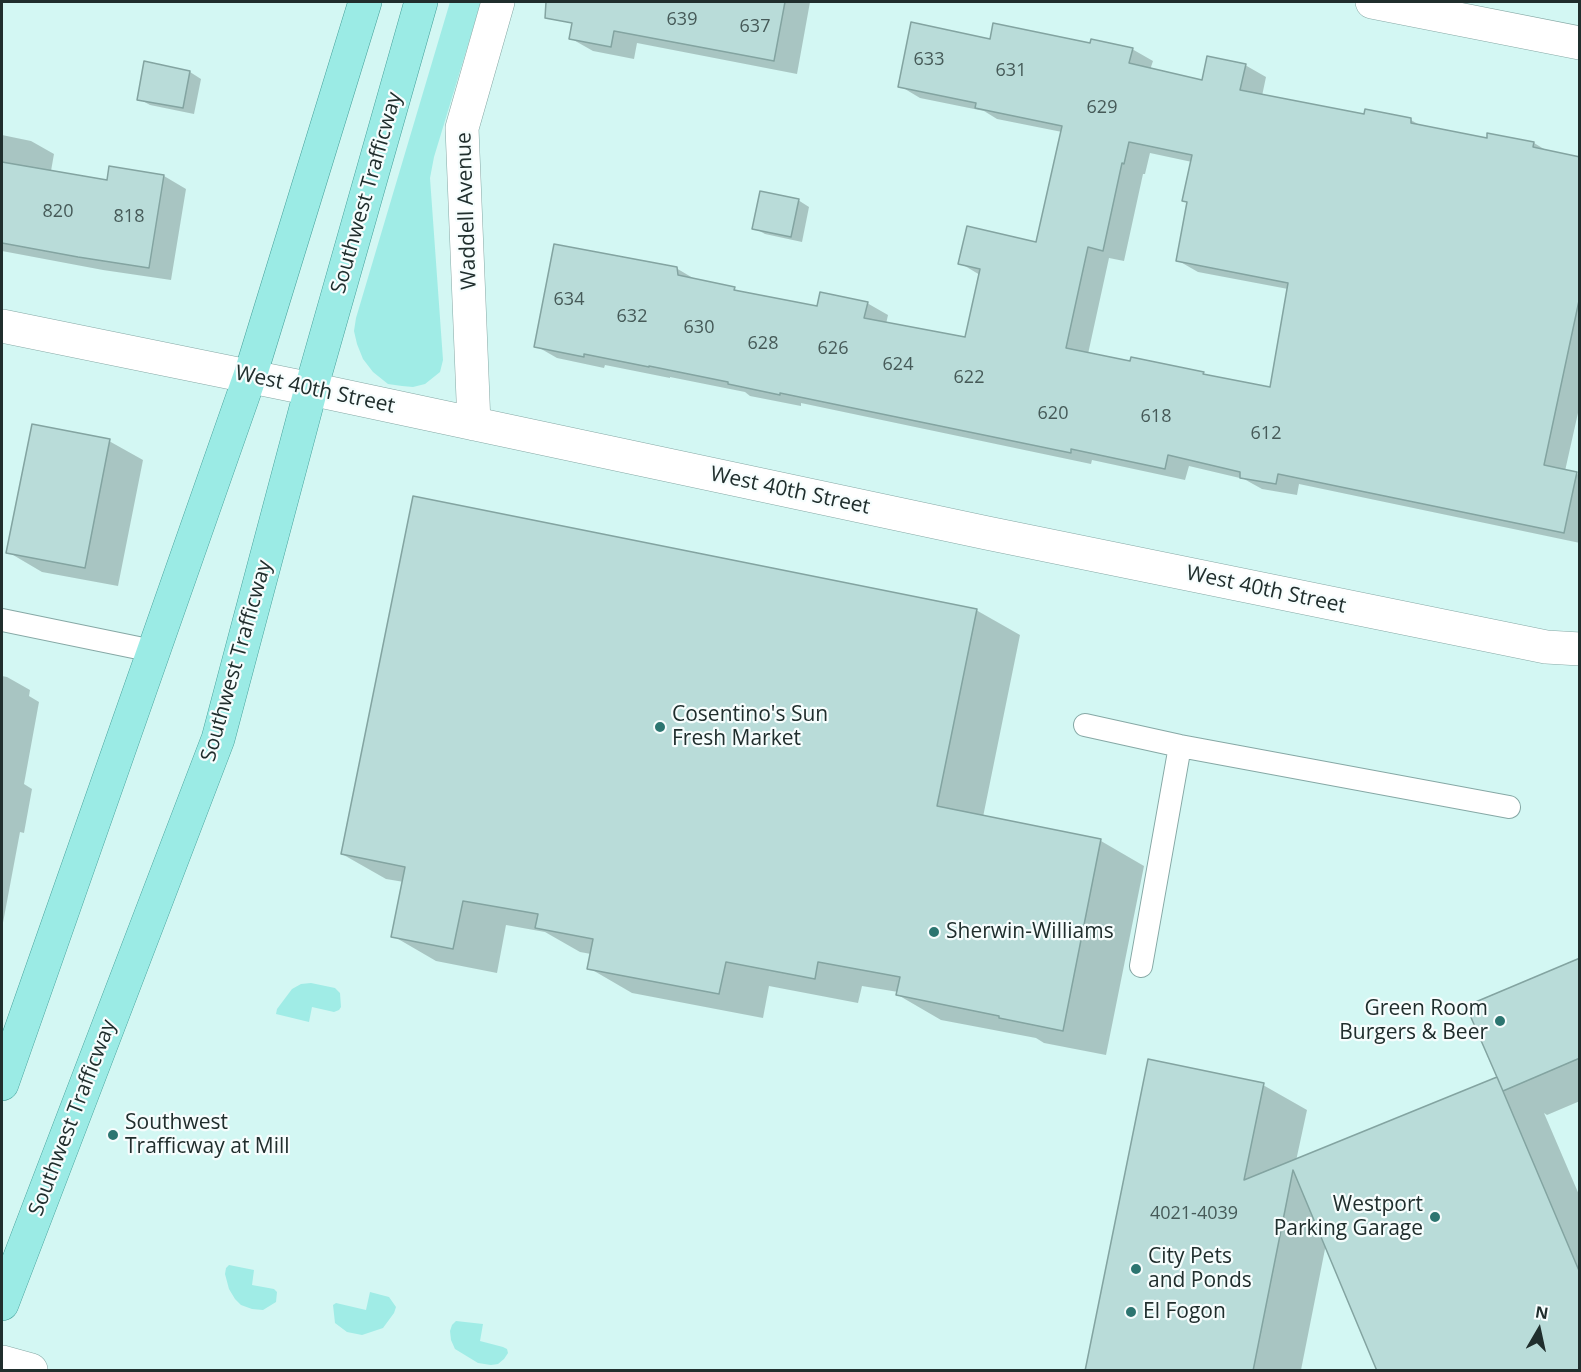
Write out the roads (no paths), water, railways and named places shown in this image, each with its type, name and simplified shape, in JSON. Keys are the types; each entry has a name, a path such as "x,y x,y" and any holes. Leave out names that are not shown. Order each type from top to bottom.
{"main road":[{"path":"2,1084 250,376 365,2"},
{"name":"Southwest Trafficway","path":"2,1304 218,739 312,389 421,2"}],"street":[{"name":"Waddell Avenue","path":"474,424 462,128 498,2"},
{"path":"1372,2 1580,43"},
{"name":"West 40th Street","path":"2,327 250,376 987,533 1511,640 1546,647 1580,649"},
{"path":"2,1362 31,1371"}],"lane":[{"path":"2,620 153,651"},
{"path":"1085,724 1180,747 1509,807"},
{"path":"1141,966 1180,747"}],"place":[{"name":"Cosentino's Sun Fresh Market","path":"660,727"},
{"name":"Sherwin-Williams","path":"934,932"},
{"name":"Green Room Burgers & Beer","path":"1500,1021"},
{"name":"Southwest Trafficway at Mill","path":"113,1135"},
{"name":"Westport Parking Garage","path":"1435,1217"},
{"name":"City Pets and Ponds","path":"1136,1269"},
{"name":"El Fogon","path":"1131,1312"}]}
